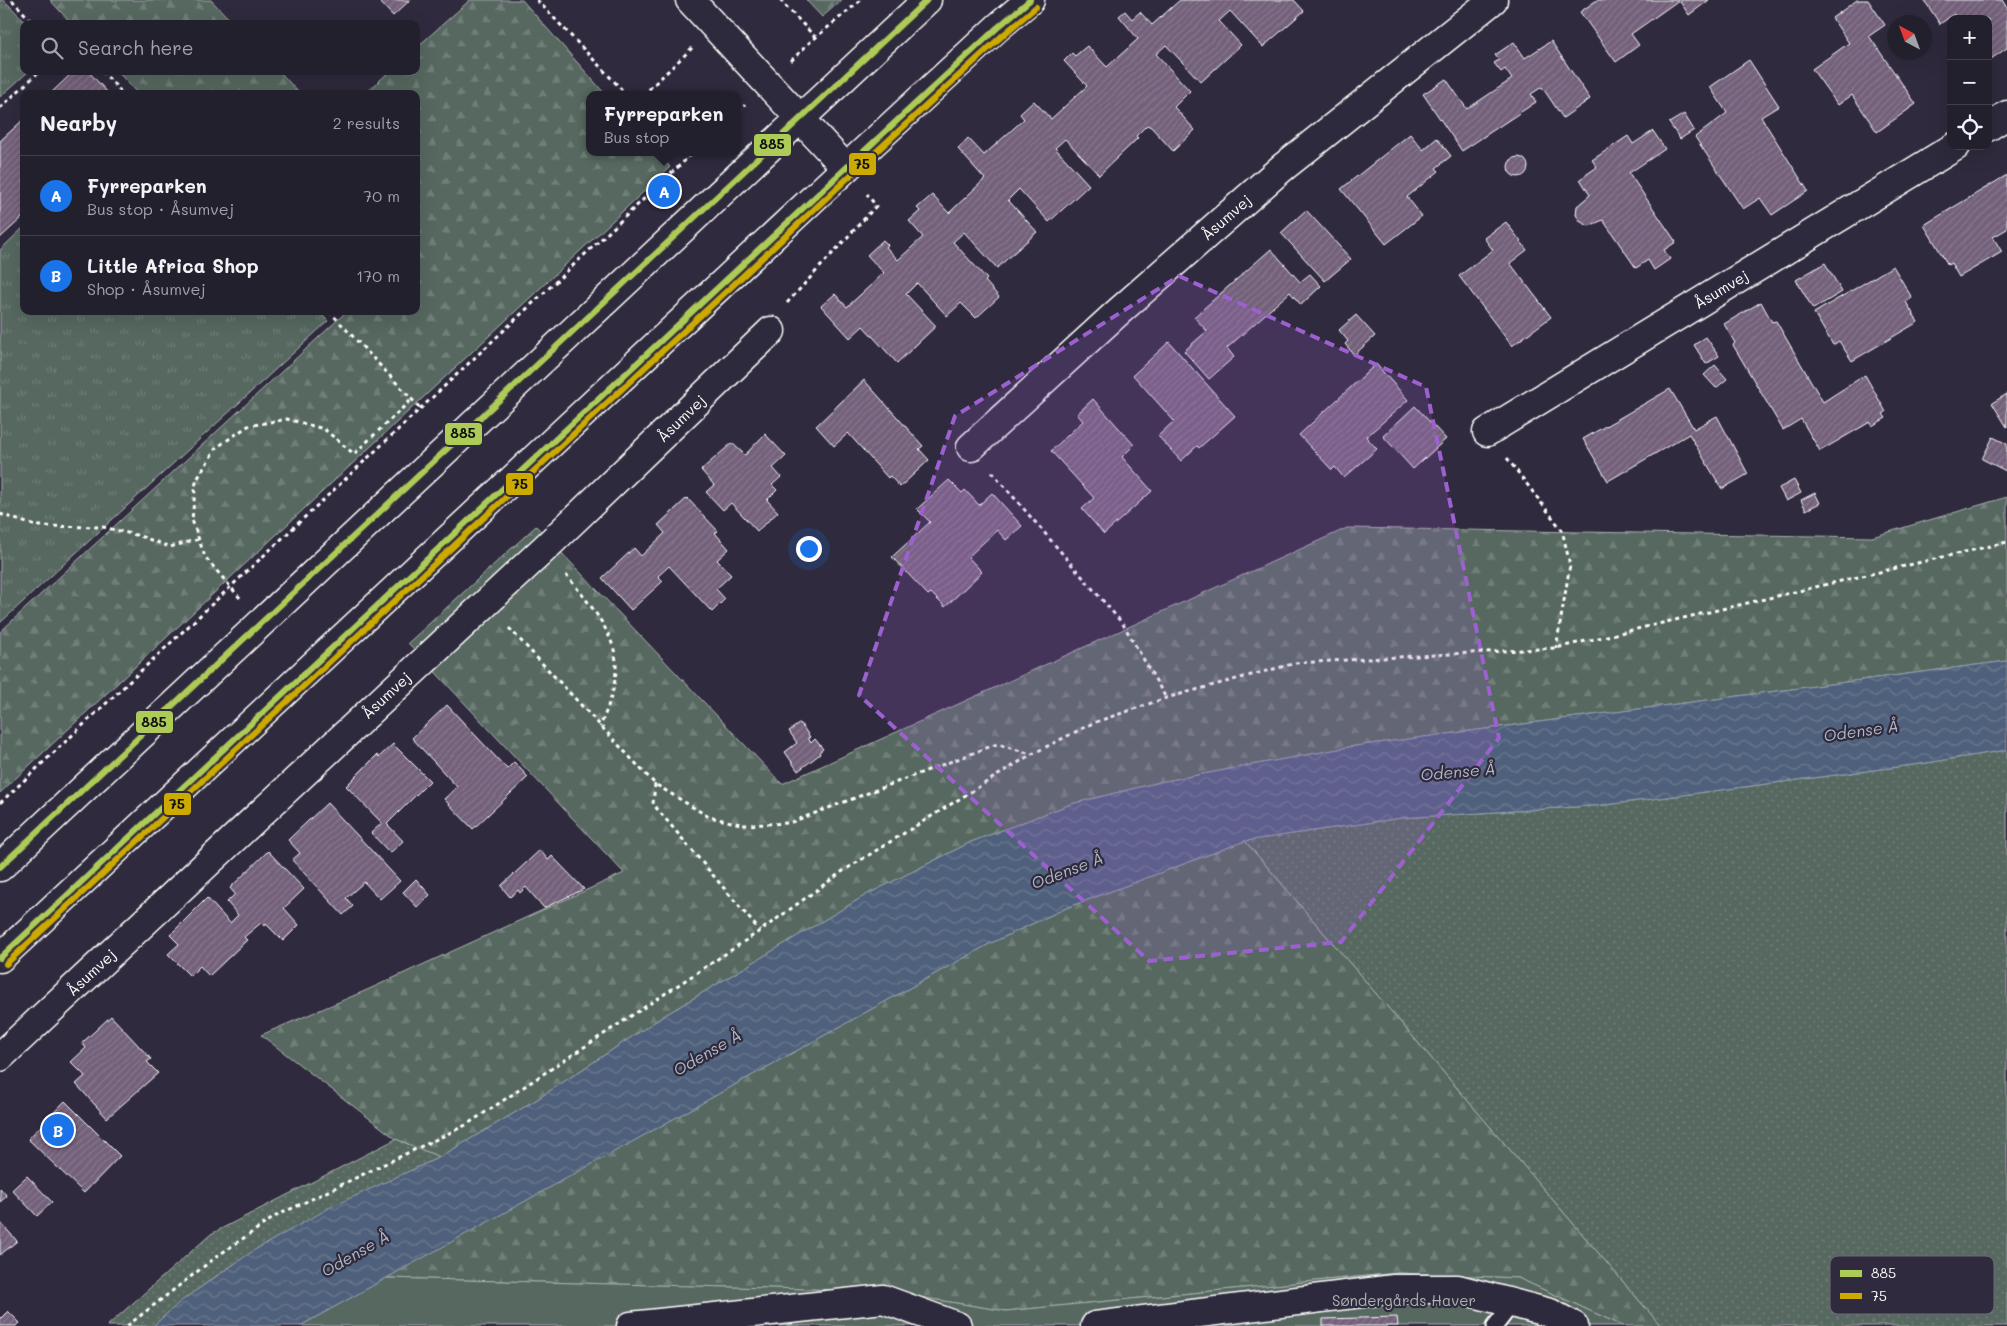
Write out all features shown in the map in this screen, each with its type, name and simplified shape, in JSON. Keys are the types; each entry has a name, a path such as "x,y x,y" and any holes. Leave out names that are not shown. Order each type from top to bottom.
{"street":[{"path":"690,0 846,168"},
{"path":"0,867 927,0"},
{"path":"0,958 846,168 997,28 1030,0"},
{"name":"Åsumvej","path":"971,447 1116,314 1282,168 1494,0"},
{"path":"1992,124 2007,115"},
{"name":"Åsumvej","path":"1487,432 1949,150"},
{"name":"Åsumvej","path":"0,1057 544,548 771,331"},
{"path":"1095,1326 1394,1289 1458,1289 1550,1313 1574,1326"},
{"path":"631,1326 883,1299 958,1326"}],"lane":[{"path":"1495,1326 1512,1304"}],"path":[{"path":"12,0 30,20"},
{"path":"538,0 623,91"},
{"path":"780,0 816,38"},
{"path":"741,109 816,38 861,0"},
{"path":"647,91 714,26"},
{"path":"0,108 36,75"},
{"path":"106,75 119,90"},
{"path":"0,802 688,158"},
{"path":"771,331 780,311 876,206 846,168"},
{"path":"333,315 421,409"},
{"path":"262,622 230,588 205,557 192,520 196,481 216,448 248,426 286,419 324,429 354,454 412,399"},
{"path":"1487,432 1562,530 1570,566 1556,648"},
{"path":"971,447 1123,624 1166,698"},
{"path":"0,514 36,526 104,527 140,536 170,547 199,539"},
{"path":"128,1326 216,1257 276,1216 466,1126 760,931 843,871 1032,754 1093,723 1166,698 1296,663 1556,648 2007,542"},
{"path":"544,548 589,603 608,632 616,663 613,691 600,726"},
{"path":"505,624 655,784 709,817 745,825 789,822 997,744 1032,754"},
{"path":"655,784 653,804 760,931"}],"highlighted area":[{"path":"1179,276 1426,387 1499,738 1341,942 1149,961 859,695 955,416"}],"green space":[{"path":"0,0 4,0 23,20 20,20 20,75 25,75 0,97"},
{"path":"50,0 211,0 230,20 68,20"},
{"path":"470,0 522,0 602,91 586,91 586,156 660,156 670,167 0,793 0,632 343,315 420,315 420,90 369,90 386,75 420,75 420,44"},
{"path":"806,0 842,0 822,17"},
{"path":"121,75 283,75 296,90 134,90"},
{"path":"20,231 20,315 322,315 328,321 0,623 0,250"},
{"path":"2007,497 2007,661 1355,746 1160,782 1071,804 971,842 866,895 662,1017 533,1102 440,1157 396,1139 261,1035 367,990 624,873 408,643 536,526 782,784 1347,528 1872,537"},
{"path":"2007,750 2007,1326 1661,1326 1245,841 1401,818 1606,805 1920,764"},
{"path":"1245,841 1661,1326 1623,1326 1518,1278 1398,1273 1006,1311 881,1291 386,1278 989,944 1066,908"},
{"path":"396,1139 440,1157 326,1211 254,1251 186,1299 153,1326 107,1326 211,1234"},
{"name":"Søndergårds Haver","path":"1398,1273 1518,1278 1623,1326 300,1326 386,1278 881,1291 1006,1311"}],"water":[{"name":"Odense Å","path":"2007,661 2007,750 1920,764 1606,805 1401,818 1245,841 1066,908 989,944 300,1326 153,1326 181,1301 253,1251 331,1207 440,1157 533,1102 662,1017 866,895 971,842 1071,804 1160,782 1355,746"}],"building":[{"path":"378,0 410,0 393,16"},
{"path":"1180,0 1294,0 1304,11 1263,47 1230,11 1219,21 1241,45 1201,82 1166,45 1156,54 1190,91 1174,107 1195,130 1173,151 1147,125 1136,136 1138,138 1099,175 1065,139 1055,148 1089,185 1049,222 1019,189 1008,200 1037,232 997,268 964,232 953,242 987,279 985,281 999,297 976,318 961,303 947,316 917,283 906,294 936,326 897,363 863,326 850,338 821,306 835,294 847,307 884,273 867,255 883,240 888,245 886,247 898,260 923,237 909,221 920,211 917,208 932,195 949,213 985,179 958,149 968,138 984,155 1024,119 1020,114 1034,101 1051,119 1087,86 1064,61 1072,53 1075,56 1087,46 1107,67 1138,39 1119,16 1125,11 1132,19 1140,12 1152,25"},
{"path":"1597,0 1679,0 1631,34 1639,45 1616,62 1580,12"},
{"path":"1679,0 1709,0 1689,15"},
{"path":"1857,0 1868,0 1885,25 1869,36 1916,104 1877,132 1852,95 1838,105 1812,69 1849,43 1832,18"},
{"path":"1924,0 2002,0 2007,8 2007,48 1992,58 1992,15 1947,15 1947,19 1940,24"},
{"path":"1551,41 1590,99 1563,118 1542,87 1531,94 1536,102 1462,151 1423,94 1446,79 1467,109 1512,79 1505,69 1501,72 1494,63 1499,60 1495,55 1514,42 1525,58"},
{"path":"1749,60 1779,106 1761,117 1808,191 1772,215 1760,198 1743,209 1695,137 1727,113 1710,87"},
{"path":"70,75 92,75 105,90 54,90"},
{"path":"1684,114 1694,130 1680,139 1669,123"},
{"path":"20,123 20,220 0,238 0,141"},
{"path":"1653,131 1665,149 1629,173 1676,242 1664,250 1670,259 1654,270 1648,260 1636,268 1603,220 1589,226 1581,222 1576,215 1577,206 1590,195 1580,179 1597,167 1592,160 1628,136 1633,144"},
{"path":"1410,134 1423,150 1437,138 1451,156 1436,168 1439,171 1407,197 1422,216 1386,244 1341,189"},
{"path":"1518,157 1525,160 1528,167 1525,174 1518,177 1511,174 1508,167 1511,160"},
{"path":"2007,175 2007,229 1993,237 2002,252 1959,277 1951,263 1948,265 1924,225"},
{"path":"1306,210 1351,259 1325,281 1281,233"},
{"path":"1506,222 1527,250 1510,263 1551,317 1512,346 1459,276 1493,250 1484,238"},
{"path":"1271,249 1300,282 1310,274 1321,286 1301,305 1290,292 1227,348 1234,357 1209,379 1184,351 1207,331 1194,317"},
{"path":"1825,263 1842,292 1813,309 1796,280"},
{"path":"1893,266 1912,298 1906,302 1918,322 1852,361 1839,341 1833,345 1814,313"},
{"path":"1761,302 1772,322 1776,321 1823,402 1865,375 1886,412 1883,414 1886,418 1872,426 1870,422 1820,451 1801,419 1783,430 1733,345 1735,343 1724,324"},
{"path":"1356,315 1375,336 1354,355 1345,344 1348,341 1339,330"},
{"path":"1706,337 1719,356 1706,364 1694,345"},
{"path":"1169,342 1235,416 1199,448 1197,446 1181,461 1158,436 1174,421 1133,375"},
{"path":"1376,364 1408,400 1366,437 1377,449 1344,478 1335,467 1332,470 1299,435"},
{"path":"1715,365 1727,379 1716,388 1704,375"},
{"path":"864,380 923,446 919,449 929,460 900,487 890,476 888,478 848,433 834,446 816,426"},
{"path":"1670,389 1694,429 1717,416 1748,474 1722,489 1689,434 1608,481 1583,439"},
{"path":"2007,394 2007,427 1992,403"},
{"path":"1093,399 1134,445 1122,457 1152,491 1104,534 1082,509 1094,498 1051,451 1083,421 1077,414"},
{"path":"1415,406 1446,439 1413,469 1383,436"},
{"path":"765,434 786,456 773,468 781,477 772,485 777,490 767,500 778,512 757,531 731,503 723,510 706,492 714,485 701,470 732,443 745,455"},
{"path":"1993,437 2007,444 2006,471 1982,459"},
{"path":"949,480 962,493 965,490 979,505 992,493 1022,526 1006,540 997,530 968,557 982,572 945,607 931,593 928,595 892,557 930,522 917,509"},
{"path":"1794,480 1801,493 1786,501 1779,488"},
{"path":"1815,493 1820,503 1806,510 1801,500"},
{"path":"687,498 718,531 715,533 729,549 717,560 731,575 716,589 725,599 712,612 669,566 658,576 663,581 631,610 602,578 634,548 641,556 665,533 658,525"},
{"path":"447,705 507,769 514,762 528,777 473,829 444,799 457,787 412,738"},
{"path":"800,723 810,737 808,738 811,743 815,739 823,749 819,752 820,754 798,771 785,752 797,743 789,731"},
{"path":"393,744 430,781 387,824 403,841 390,853 371,833 382,823 346,786 377,755 379,757"},
{"path":"327,803 400,881 380,899 364,882 346,898 353,906 343,915 292,860 300,853 288,840"},
{"path":"540,850 548,860 552,856 584,889 544,908 526,887 520,893 518,890 510,897 501,886"},
{"path":"268,851 304,889 284,908 299,925 283,941 262,922 244,937 247,940 209,976 200,966 190,976 168,954 179,944 170,935 207,898 230,923 238,915 227,902 235,894 230,888"},
{"path":"416,879 430,895 417,907 403,892"},
{"path":"111,1016 151,1059 147,1062 158,1073 107,1118 76,1084 85,1076 71,1062 86,1048 82,1043"},
{"path":"65,1101 120,1156 84,1193 28,1139"},
{"path":"27,1176 52,1202 37,1216 12,1190"},
{"path":"0,1188 7,1196 0,1202"},
{"path":"0,1222 17,1241 0,1255"},
{"path":"8,1311 20,1323 16,1326 0,1326 0,1319"},
{"path":"1397,1317 1398,1326 1323,1326 1323,1319"}],"transit line":[{"name":"885","path":"0,867 927,0"},
{"name":"885","path":"0,958 846,168 997,28 1030,0"},
{"name":"75","path":"6,964 852,174 1036,7"}],"place":[{"name":"Fyrreparken","path":"664,191"},
{"name":"Little Africa Shop","path":"58,1130"}]}
